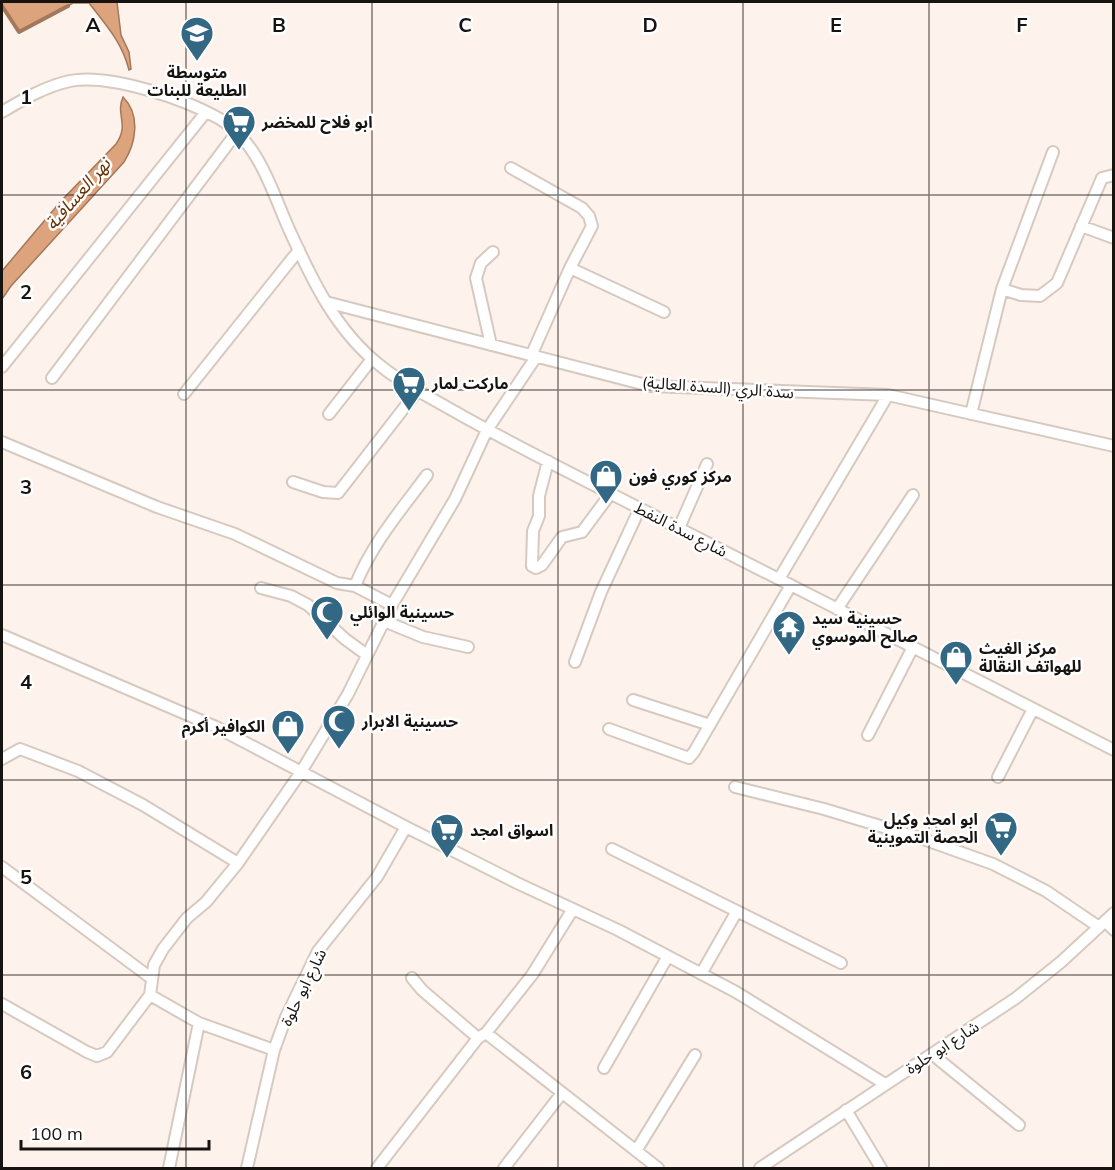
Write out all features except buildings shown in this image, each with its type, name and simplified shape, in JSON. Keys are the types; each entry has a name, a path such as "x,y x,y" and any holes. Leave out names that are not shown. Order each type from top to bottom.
{"street":[{"name":"شارع سدة النفط","path":"2,112 54,86 84,79 146,90 217,118 237,132 260,162 299,250 326,302 351,338 372,359 399,379 487,430 1113,750"},
{"path":"2,367 206,112"},
{"path":"52,378 237,132"},
{"path":"971,414 1002,289 1053,152"},
{"path":"2,1004 87,1052 97,1056 107,1052 150,995 154,966 164,949 187,918 206,902 238,863 301,772 348,694 392,605 455,499 487,430 533,356 570,268 592,226 589,216 582,208 511,168"},
{"path":"1002,289 1033,297 1040,296 1057,283 1102,177 1113,175"},
{"path":"1081,226 1113,238"},
{"path":"184,394 299,250"},
{"path":"491,345 477,279 481,263 493,252"},
{"path":"570,268 664,312"},
{"name":"سدة الري (السدة العالية)","path":"326,302 650,386 888,395 1113,446"},
{"path":"329,414 372,359"},
{"path":"293,482 323,492 338,493 418,390"},
{"path":"779,579 888,395"},
{"path":"2,442 157,507 235,534 337,583 355,586 392,605"},
{"path":"548,461 539,496 539,516 533,531 532,566 536,568 542,565 562,537 582,532 611,493"},
{"path":"679,528 707,464"},
{"path":"355,586 363,566 427,475"},
{"path":"837,609 914,495"},
{"path":"575,662 602,592 640,508"},
{"path":"609,729 689,758 791,585"},
{"path":"261,588 291,596 308,605 345,639 367,655"},
{"path":"384,621 423,637 468,647"},
{"path":"2,635 216,727 406,827 618,930 736,992 885,1084"},
{"path":"868,735 913,647"},
{"path":"633,700 710,725"},
{"path":"998,777 1033,709"},
{"path":"2,759 20,749 78,771 142,805 238,863"},
{"path":"735,787 824,809 923,839 993,864 1046,891 1113,930"},
{"name":"شارع ابو حلوة","path":"247,1168 274,1050 286,1017 318,951 377,877 406,827"},
{"path":"612,849 841,963"},
{"path":"2,867 151,978"},
{"path":"377,1168 532,975 573,909"},
{"path":"701,974 737,911"},
{"name":"شارع ابو حلوة","path":"760,1168 1016,998 1061,962 1113,913"},
{"path":"604,1068 668,956"},
{"path":"412,978 422,990 562,1093 658,1168"},
{"path":"150,995 199,1023 274,1050"},
{"path":"169,1168 199,1023"},
{"path":"932,1054 1019,1125"},
{"path":"636,1151 695,1056"},
{"path":"504,1168 562,1093"},
{"path":"846,1110 881,1168"},
{"path":"773,1159 780,1168"}],"water":[{"path":"2,2 117,2 121,35 129,52 131,69 129,70 113,34 89,3 73,3 19,32 2,6"},
{"name":"نهر العسافية","path":"123,97 132,112 135,129 134,138 124,162 11,286 2,299 2,271 61,201 116,144 122,131 121,103"}],"waterway":[{"path":"2,6 19,32 68,6"}],"place":[{"name":"متوسطة الطليعة للبنات","path":"197,62"},
{"name":"ابو فلاح للمخضر","path":"239,151"},
{"name":"ماركت لمار","path":"409,412"},
{"name":"مركز كوري فون","path":"606,505"},
{"name":"حسينية الوائلي","path":"327,641"},
{"name":"حسينية سيد صالح الموسوي","path":"789,656"},
{"name":"مركز الغيث للهواتف النقالة","path":"956,686"},
{"name":"حسينية الابرار","path":"339,750"},
{"name":"الكوافير أكرم","path":"288,755"},
{"name":"ابو امجد وكيل الحصة التموينية","path":"1001,857"},
{"name":"اسواق امجد","path":"447,859"}]}
